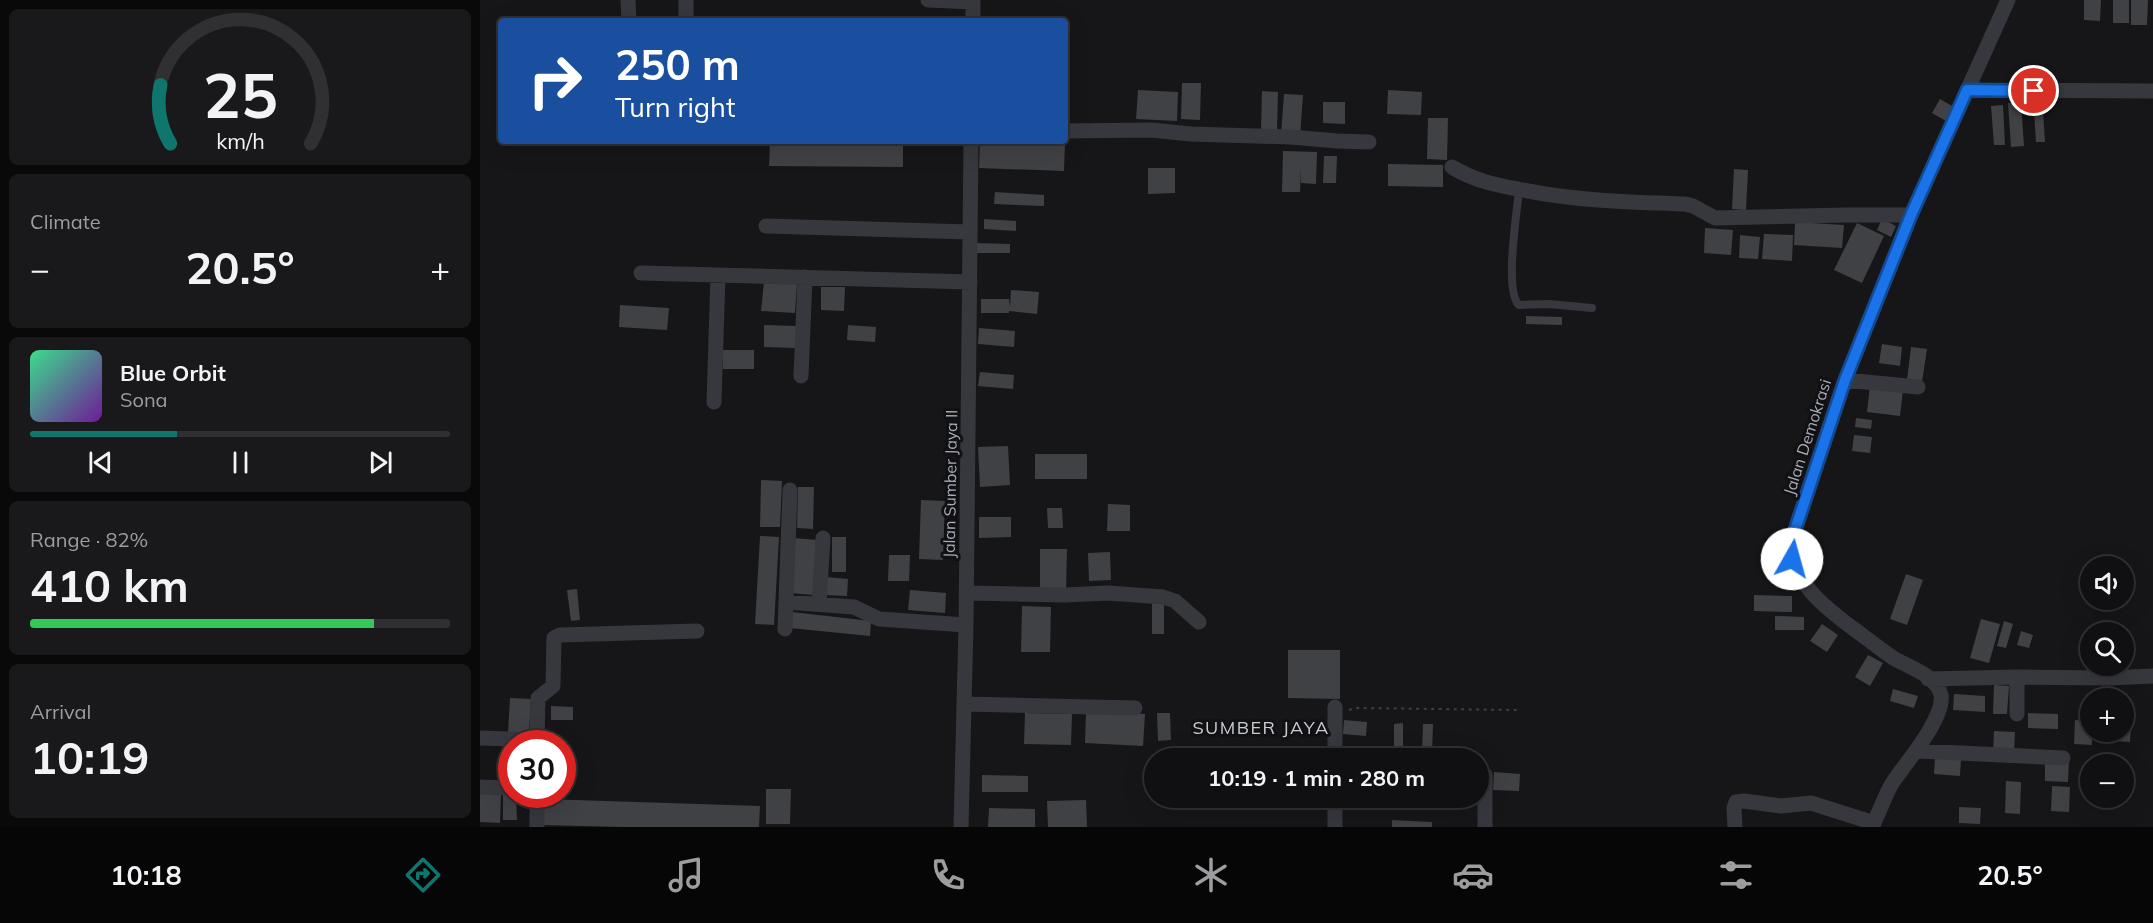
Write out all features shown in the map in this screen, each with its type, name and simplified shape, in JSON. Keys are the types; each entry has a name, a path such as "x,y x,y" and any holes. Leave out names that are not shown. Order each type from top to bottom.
{"street":[{"path":"628,0 629,18"},
{"path":"686,0 686,18"},
{"path":"928,0 973,1 973,18"},
{"name":"Jalan Demokrasi","path":"1929,679 1895,659 1823,606 1798,571 1792,559 1790,545 1845,380 1911,215 2008,0"},
{"path":"1967,90 2153,91"},
{"path":"1068,131 1150,130 1369,142"},
{"name":"Jalan Sumber Jaya II","path":"961,827 967,594 971,144"},
{"path":"1452,167 1477,180 1549,196 1589,201 1685,204 1716,218 1846,214 1911,215"},
{"path":"766,226 970,232"},
{"path":"641,273 970,282"},
{"path":"714,402 718,275"},
{"path":"801,376 804,277"},
{"path":"1845,380 1918,387"},
{"path":"785,629 790,490"},
{"path":"819,604 823,538"},
{"path":"967,594 1140,594 1175,601 1199,622"},
{"path":"786,602 854,607 879,619 966,625"},
{"path":"537,730 538,698 554,686 554,638 560,635 697,631"},
{"path":"1929,679 2153,676"},
{"path":"2017,677 2017,714"},
{"path":"1735,827 1734,808 1736,802 1743,801 1769,805 1811,803 1872,825 1893,783 1918,751 1941,704 1941,694 1929,679"},
{"path":"965,704 1136,708"},
{"path":"1335,711 1335,748"},
{"path":"480,738 498,739"},
{"path":"1918,751 2063,758"},
{"path":"480,787 498,788"},
{"path":"537,808 537,827"},
{"path":"1335,808 1335,827"},
{"path":"1485,808 1485,827"}],"lane":[{"path":"1519,190 1512,265 1515,302 1519,306 1549,304 1592,308"}],"path":[{"path":"1335,711 1355,708 1517,710"}],"building":[{"path":"2084,0 2101,0 2100,21 2084,20"},
{"path":"2113,0 2129,0 2129,23 2113,23"},
{"path":"2131,0 2148,0 2147,25 2131,25"},
{"path":"1182,83 1201,83 1200,120 1181,119"},
{"path":"1138,90 1178,92 1177,121 1136,119"},
{"path":"1388,90 1422,92 1421,115 1387,114"},
{"path":"1262,91 1278,92 1277,130 1261,130"},
{"path":"1284,94 1303,95 1300,136 1281,135"},
{"path":"1940,99 1954,107 1946,121 1932,113"},
{"path":"1323,102 1345,102 1345,124 1323,123"},
{"path":"2021,102 2024,146 2011,147 2008,103"},
{"path":"2003,105 2005,145 1994,145 1991,106"},
{"path":"2043,111 2045,142 2036,142 2034,112"},
{"path":"1428,118 1448,118 1447,160 1427,159"},
{"path":"770,144 903,144 903,167 769,166"},
{"path":"980,144 1065,144 1064,171 979,168"},
{"path":"1283,151 1317,152 1316,184 1301,183 1301,169 1300,192 1282,192"},
{"path":"1324,156 1337,156 1336,183 1323,183"},
{"path":"1388,164 1443,165 1443,187 1388,186"},
{"path":"1148,168 1175,168 1175,193 1148,194"},
{"path":"1734,169 1748,170 1746,210 1732,209"},
{"path":"995,192 1044,195 1044,206 994,204"},
{"path":"984,219 1016,221 1016,231 984,229"},
{"path":"1882,219 1896,226 1891,237 1877,230"},
{"path":"1795,222 1844,225 1842,248 1794,245"},
{"path":"1857,223 1884,236 1862,283 1834,270"},
{"path":"1705,228 1733,230 1731,255 1704,253"},
{"path":"1764,234 1793,235 1792,261 1762,259"},
{"path":"1740,235 1760,237 1758,259 1739,258"},
{"path":"975,243 1010,244 1010,253 975,253"},
{"path":"764,282 797,284 795,313 761,311"},
{"path":"821,287 845,287 844,311 821,310"},
{"path":"1011,290 1039,292 1037,314 1009,311 1009,313 981,313 981,299 1009,299 1010,307"},
{"path":"620,305 669,308 667,330 619,327"},
{"path":"1526,316 1562,317 1562,325 1526,324"},
{"path":"764,325 797,326 797,348 764,347"},
{"path":"848,325 876,327 875,342 847,340"},
{"path":"979,328 1015,331 1014,347 978,344"},
{"path":"1882,344 1902,347 1900,366 1879,363"},
{"path":"1911,347 1927,349 1922,382 1907,380"},
{"path":"723,350 754,350 754,369 723,369"},
{"path":"980,372 1014,375 1013,389 978,386"},
{"path":"1870,385 1903,390 1900,416 1867,412"},
{"path":"1856,418 1872,420 1871,429 1855,427"},
{"path":"1854,435 1872,437 1870,453 1852,451"},
{"path":"1008,446 1010,485 980,487 978,447"},
{"path":"1035,454 1087,454 1087,479 1035,479"},
{"path":"761,480 782,481 780,527 760,527"},
{"path":"798,487 814,487 813,529 797,528"},
{"path":"921,500 945,501 943,560 919,559"},
{"path":"1108,504 1130,505 1130,531 1107,531"},
{"path":"1047,508 1062,508 1063,528 1048,528"},
{"path":"979,517 1011,517 1011,537 979,538"},
{"path":"1802,528 1814,537 1806,548 1794,539"},
{"path":"760,536 779,537 774,625 755,624"},
{"path":"832,537 846,537 846,572 832,572"},
{"path":"794,538 818,540 813,595 790,593"},
{"path":"1040,549 1067,549 1066,590 1040,590"},
{"path":"1110,552 1111,580 1089,581 1088,553"},
{"path":"889,555 910,555 909,581 888,581"},
{"path":"1906,574 1923,580 1907,625 1890,619"},
{"path":"826,577 848,579 847,596 825,595"},
{"path":"577,589 580,620 571,621 567,590"},
{"path":"910,590 946,593 945,613 908,610"},
{"path":"1754,595 1792,596 1792,612 1754,611"},
{"path":"1152,603 1164,603 1164,634 1152,634"},
{"path":"1022,606 1051,607 1050,652 1021,652"},
{"path":"792,612 871,621 870,636 790,628"},
{"path":"1775,616 1804,617 1804,630 1775,630"},
{"path":"1981,619 2000,624 1989,663 1970,658"},
{"path":"2004,621 2013,624 2006,648 1997,646"},
{"path":"1822,624 1838,635 1827,652 1810,641"},
{"path":"2021,631 2033,635 2029,648 2017,645"},
{"path":"1288,650 1340,650 1340,699 1288,698"},
{"path":"1868,655 1883,663 1870,686 1855,677"},
{"path":"1994,685 2009,686 2007,714 1993,714"},
{"path":"1893,689 1918,696 1914,708 1890,701"},
{"path":"1954,694 1985,696 1985,712 1953,710"},
{"path":"510,698 531,699 529,730 508,730"},
{"path":"551,706 573,707 573,720 551,720"},
{"path":"1086,711 1145,714 1143,746 1085,743"},
{"path":"1025,713 1072,714 1071,745 1024,744"},
{"path":"1157,713 1170,713 1171,740 1158,741"},
{"path":"2028,713 2058,714 2058,729 2028,728"},
{"path":"1344,720 1367,722 1366,736 1343,734"},
{"path":"2075,720 2080,720 2080,742 2092,742 2092,745 2074,744"},
{"path":"1403,723 1403,748 1394,748 1394,724"},
{"path":"1423,724 1433,724 1432,748 1422,748"},
{"path":"1994,731 2015,732 2014,753 1993,752"},
{"path":"1935,758 1961,759 1960,776 1934,774"},
{"path":"2045,760 2069,761 2068,782 2045,781"},
{"path":"1494,772 1520,774 1519,791 1493,790"},
{"path":"982,775 1028,776 1028,792 982,792"},
{"path":"2006,781 2021,782 2020,814 2005,813"},
{"path":"2052,786 2070,787 2069,812 2051,811"},
{"path":"766,789 791,789 790,824 766,824"},
{"path":"480,793 498,794 500,823 480,822"},
{"path":"576,800 760,806 759,827 543,825 544,808 576,808"},
{"path":"1086,800 1087,827 1048,827 1047,801"},
{"path":"1959,807 1981,808 1980,824 1959,823"},
{"path":"503,808 517,808 517,820 503,820"},
{"path":"989,808 1035,809 1035,827 988,827"},
{"path":"1392,820 1432,822 1432,827 1392,827"}],"district":[{"name":"SUMBER JAYA","path":"1261,727"}],"route":[{"path":"1792,559 1790,545 1845,380 1911,215 1967,90 2034,91"}]}
